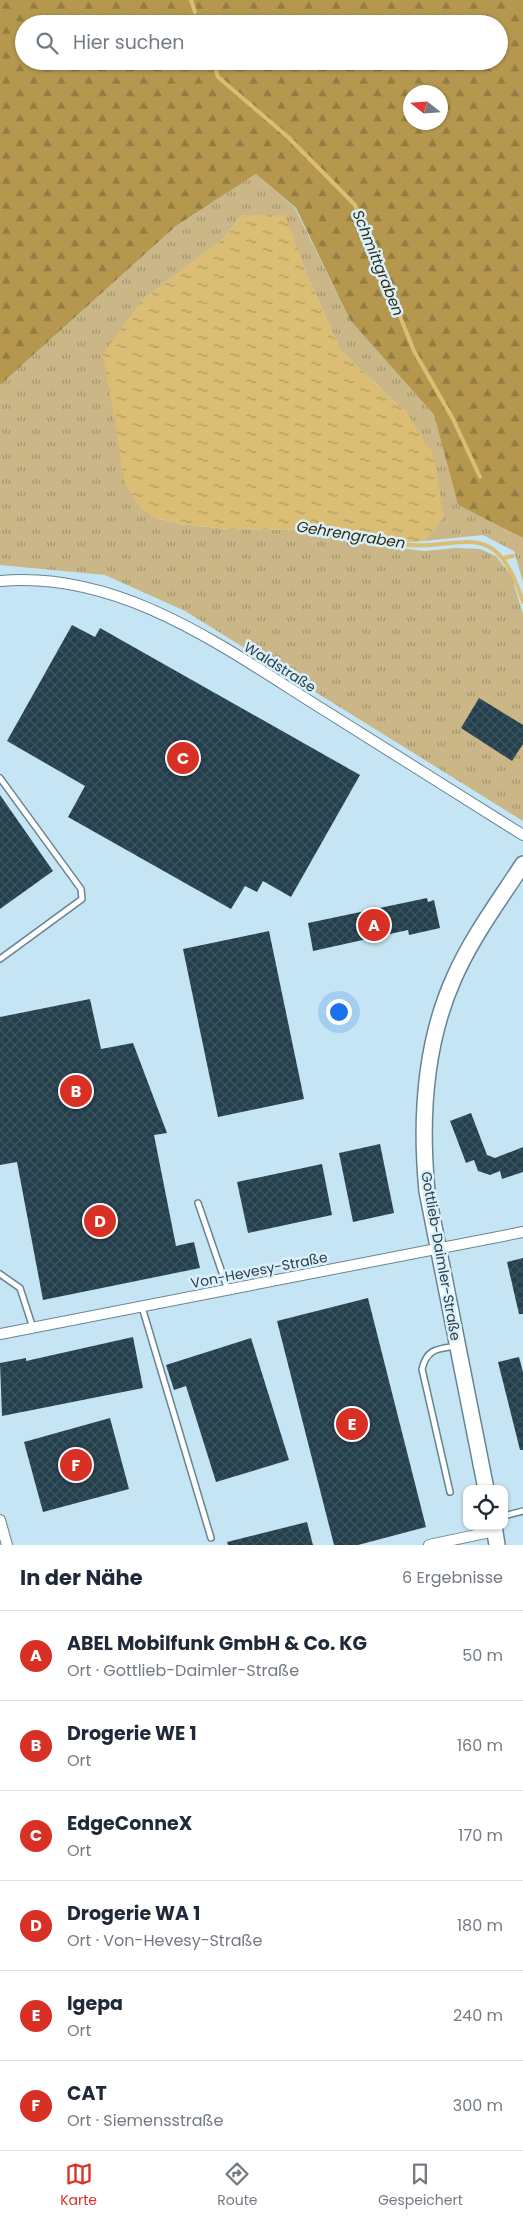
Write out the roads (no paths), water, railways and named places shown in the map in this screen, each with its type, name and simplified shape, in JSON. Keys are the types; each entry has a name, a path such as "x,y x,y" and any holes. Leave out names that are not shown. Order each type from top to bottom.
{"street":[{"name":"Waldstraße","path":"0,581 50,580 88,588 128,600 191,628 523,835"},
{"name":"Gottlieb-Daimler-Straße","path":"485,1485 427,1191 423,1146 427,1075 433,1040 441,1011 454,978 475,938 523,864"},
{"name":"Von-Hevesy-Straße","path":"0,1334 523,1232"},
{"path":"0,1520 7,1545"},
{"path":"429,1545 495,1534"}],"lane":[{"path":"0,778 80,889 82,899 0,959"},
{"path":"198,1203 228,1290"},
{"path":"0,1274 20,1288 33,1328"},
{"path":"142,1307 211,1538"},
{"path":"450,1492 422,1369 424,1358 432,1350 458,1346"},
{"path":"508,1515 523,1511"}],"water":[{"path":"242,215 285,215 308,277 341,351 406,412 433,453 444,516 424,541 375,545 330,533 298,530 228,529 179,524 156,518 140,508 125,483 103,354 141,301 222,240"}],"waterway":[{"name":"Schmittgraben","path":"191,0 195,12"},
{"name":"Schmittgraben","path":"216,70 218,77 288,137 355,205 414,351 453,419 480,477"},
{"name":"Gehrengraben","path":"388,542 413,545 470,542 486,545 499,554 511,573 523,602"},
{"path":"504,558 513,556"}],"place":[{"name":"EdgeConneX","path":"183,758"},
{"name":"ABEL Mobilfunk GmbH & Co. KG","path":"374,925"},
{"name":"Drogerie WE 1","path":"76,1091"},
{"name":"Drogerie WA 1","path":"100,1221"},
{"name":"Igepa","path":"352,1424"},
{"name":"CAT","path":"76,1465"}]}
